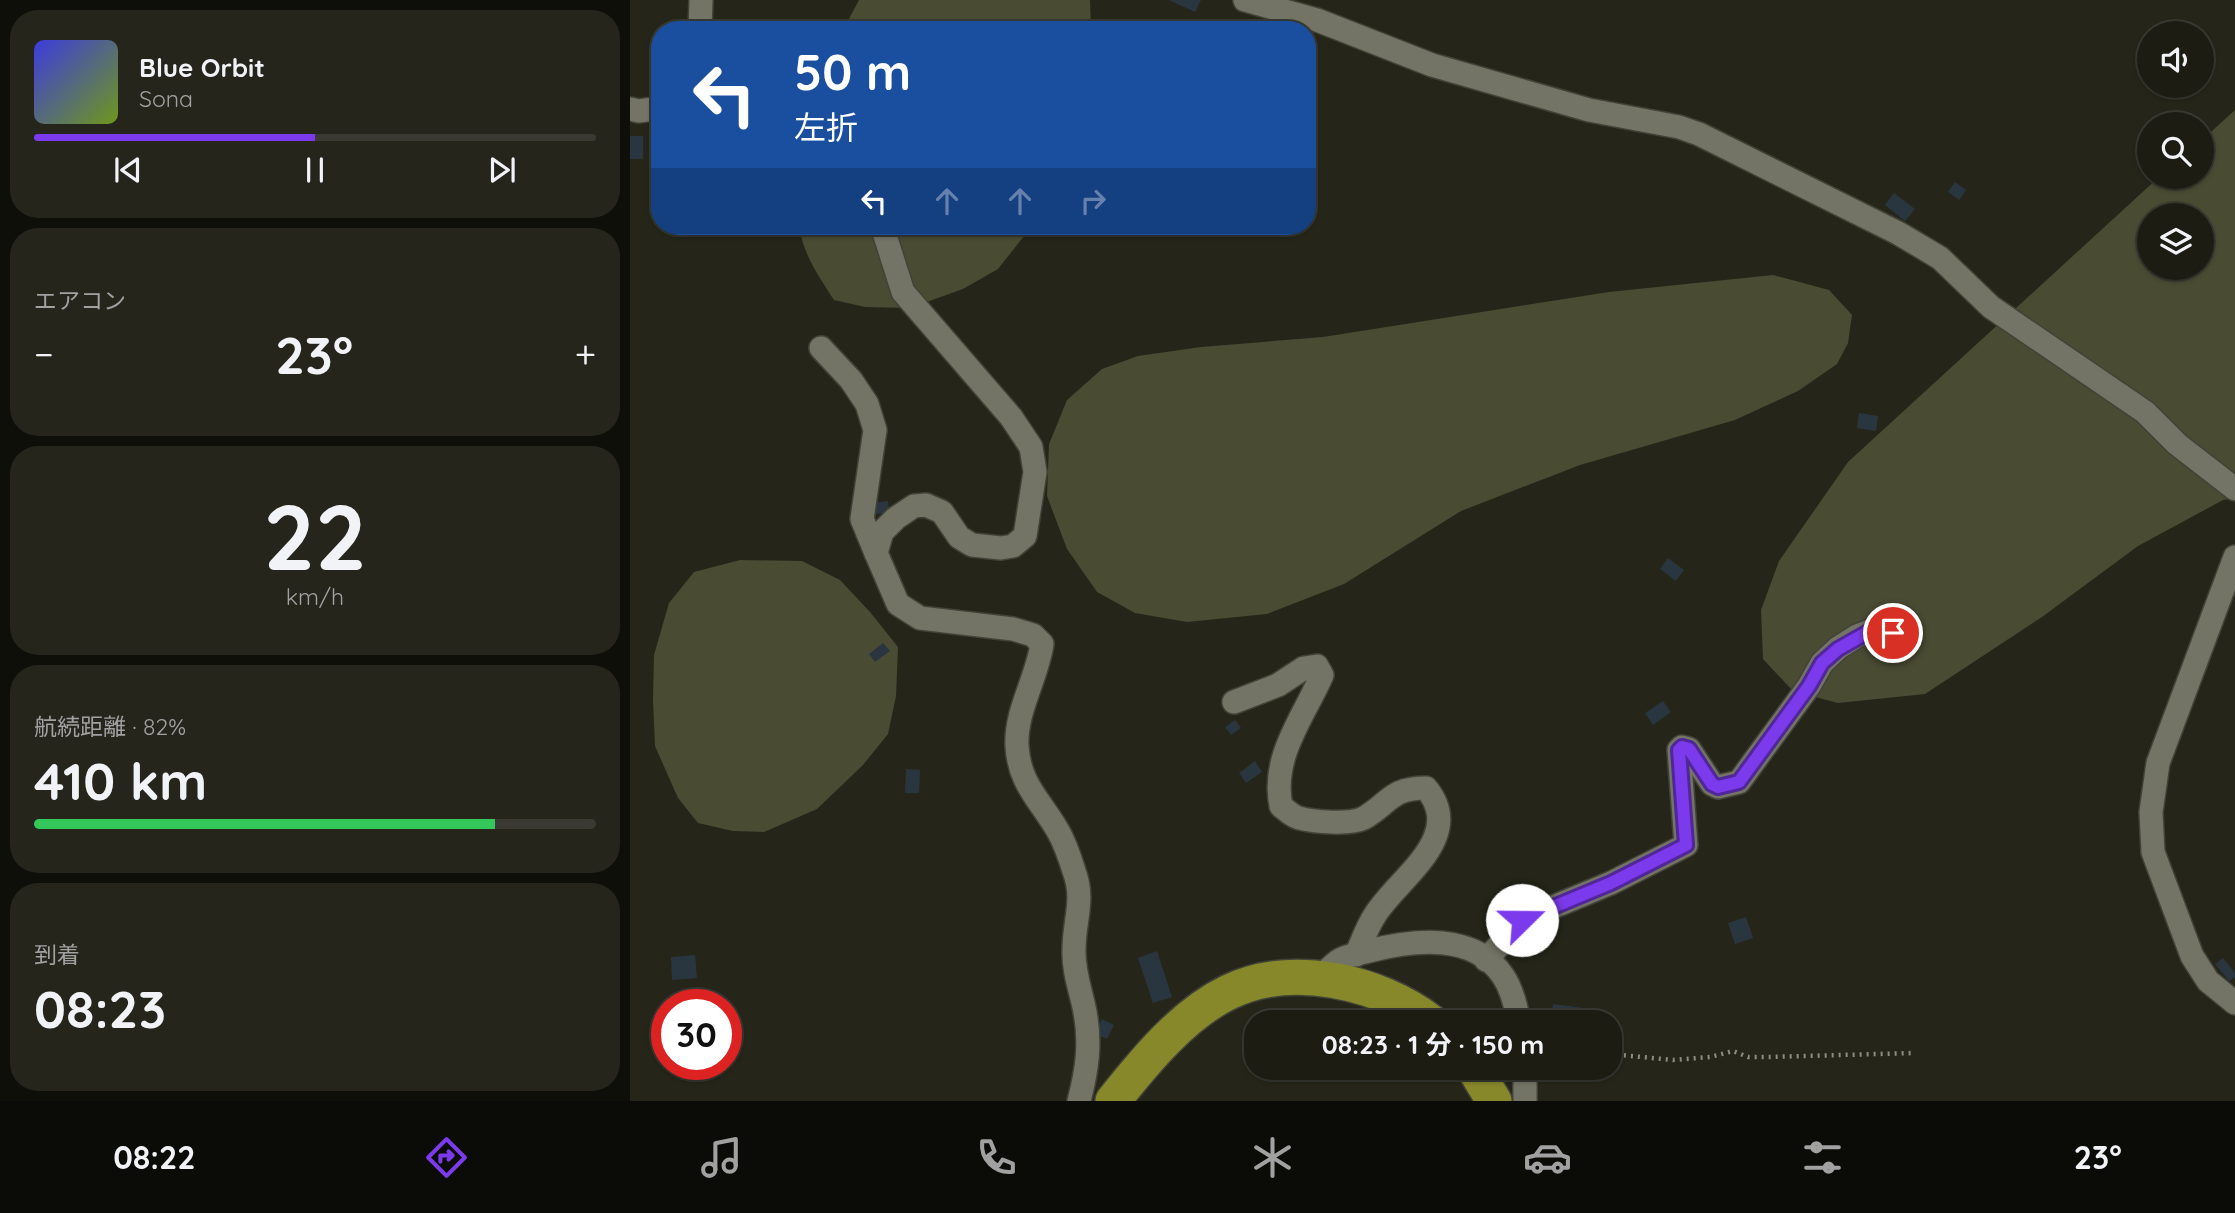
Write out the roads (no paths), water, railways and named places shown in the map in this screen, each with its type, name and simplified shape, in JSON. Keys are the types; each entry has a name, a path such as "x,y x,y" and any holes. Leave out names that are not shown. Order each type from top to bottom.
{"main road":[{"path":"1114,1101 1164,1042 1203,1009 1229,992 1282,979 1334,979 1362,986 1412,1010"},
{"path":"1481,1080 1494,1101"}],"street":[{"path":"700,21 701,0"},
{"path":"1245,0 1317,20 1432,65 1589,110 1679,127 1699,134 1898,233 1940,258 1991,307 2145,412 2177,444 2235,489"},
{"path":"630,109 651,109"},
{"path":"876,553 882,532 896,518 914,506 926,505 942,512 959,537 972,545 985,548 1013,546 1026,536 1035,472 1031,447 1011,417 903,292 885,235"},
{"path":"821,348 851,380 867,404 875,430 862,519 898,604 920,618 1013,628 1032,635 1042,643 1039,664 1019,719 1017,745 1021,769 1030,791 1059,832 1080,892 1074,948 1089,1049 1088,1067 1079,1101"},
{"path":"2235,557 2158,762 2151,812 2153,852 2192,956 2208,981 2235,1003"},
{"path":"1486,960 1522,920 1611,883 1686,845 1679,750 1682,747 1689,749 1712,784 1718,787 1739,782 1809,686 1822,663 1838,649 1857,636 1884,629 1902,642"},
{"path":"1234,702 1278,685 1304,668 1318,666 1322,675 1294,730 1278,781 1281,806 1298,818 1348,823 1363,818 1407,788 1426,788 1435,799 1438,822 1435,841 1408,878 1374,916 1356,955"},
{"path":"1318,979 1340,959 1398,944 1428,941 1458,945 1481,955 1503,975 1516,1010"},
{"path":"1525,1080 1525,1101"}]}
